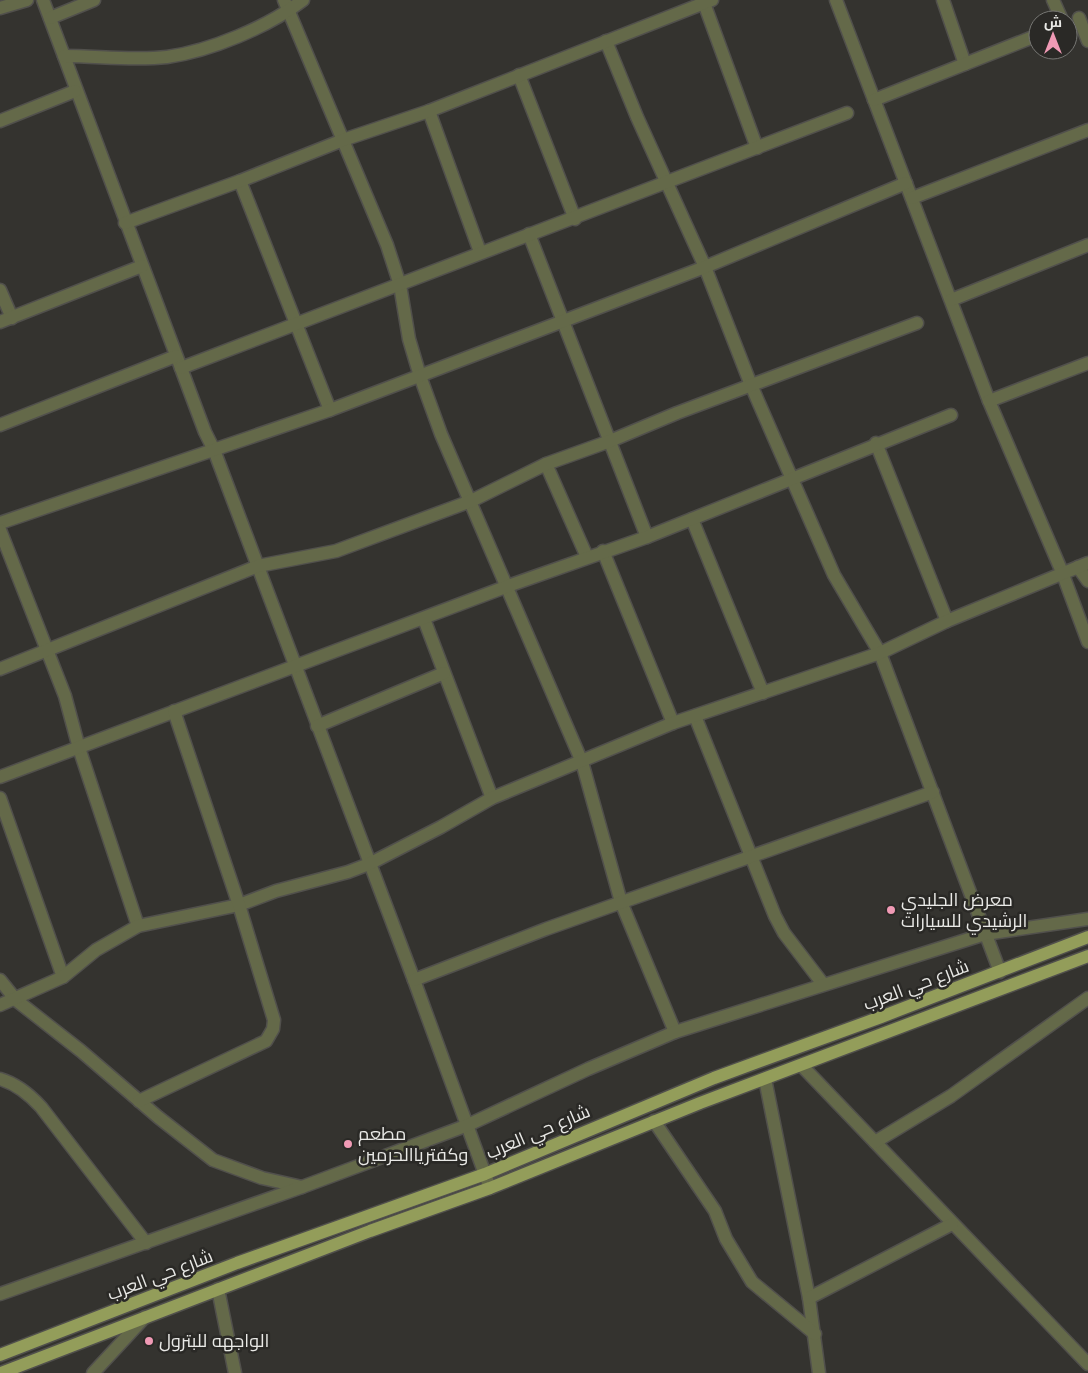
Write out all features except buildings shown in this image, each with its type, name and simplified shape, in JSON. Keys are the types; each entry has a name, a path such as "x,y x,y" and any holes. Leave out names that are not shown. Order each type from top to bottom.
{"main road":[{"name":"شارع حي العرب","path":"0,1355 188,1282 485,1174 736,1070 1000,972 1088,936"},
{"name":"شارع حي العرب","path":"1,1373 195,1298 490,1188 654,1121 1087,957"},
{"path":"736,1070 742,1087"},
{"path":"188,1282 195,1298"}],"street":[{"path":"0,8 27,0"},
{"path":"43,0 125,223 214,450 414,980 490,1188"},
{"path":"50,18 94,0"},
{"path":"64,56 137,58 168,56 207,47 244,33 286,6 303,0"},
{"path":"836,0 989,401 1062,572 1088,642"},
{"path":"943,0 965,64"},
{"path":"125,223 240,181 343,140 429,111 708,2 757,148"},
{"path":"286,6 388,245 400,286 409,339 441,434 472,501 582,762 621,902 676,1032"},
{"path":"1078,19 1088,42"},
{"path":"874,100 1028,39"},
{"path":"606,41 666,183 705,267 751,385 834,575 880,653 1000,972"},
{"path":"519,75 575,219"},
{"path":"0,121 75,90"},
{"path":"429,111 480,252"},
{"path":"0,425 179,362 296,324 400,286 480,252 575,219 847,113"},
{"path":"912,198 1088,130"},
{"path":"240,181 330,410"},
{"path":"0,522 330,410 705,267 906,184"},
{"path":"529,234 647,538"},
{"path":"950,300 1088,245"},
{"path":"0,290 6,320 142,266"},
{"path":"0,669 258,566 336,551 472,501 546,464 917,323"},
{"path":"989,401 1088,365"},
{"path":"0,777 602,551 647,538 876,443 951,415"},
{"path":"876,443 947,621"},
{"path":"546,464 587,557"},
{"path":"692,519 763,693"},
{"path":"0,530 64,696 79,748 138,926"},
{"path":"602,551 673,723"},
{"path":"0,1005 16,1000 63,977 96,950 138,926 185,914 239,905 276,891 348,872 369,864 441,827 492,798 673,723 880,653 947,621 1062,572 1083,565 1088,581"},
{"path":"424,619 492,798"},
{"path":"317,726 444,674"},
{"path":"139,1101 266,1041 273,1029 274,1020 239,905 174,711"},
{"path":"695,716 775,916 784,933 823,984"},
{"path":"414,980 621,902 933,792"},
{"path":"0,798 63,977"},
{"path":"0,1294 302,1187 468,1125 588,1069 676,1032 985,934 1088,920"},
{"path":"0,980 16,1000 82,1051 139,1101 213,1160 262,1178 302,1187"},
{"path":"875,1142 951,1096 1088,998"},
{"path":"802,1066 1088,1364"},
{"path":"0,1079 17,1086 41,1107 146,1243"},
{"path":"765,1079 809,1298 819,1373"},
{"path":"654,1121 715,1211 726,1239 752,1282 815,1334"},
{"path":"809,1298 952,1224"},
{"path":"218,1290 235,1373"},
{"path":"93,1373 145,1317"}],"place":[{"name":"معرض الجليدي الرشيدي للسيارات","path":"891,910"},
{"name":"مطعم وكفترياالحرمين","path":"348,1144"},
{"name":"الواجهه للبترول","path":"149,1341"}]}
